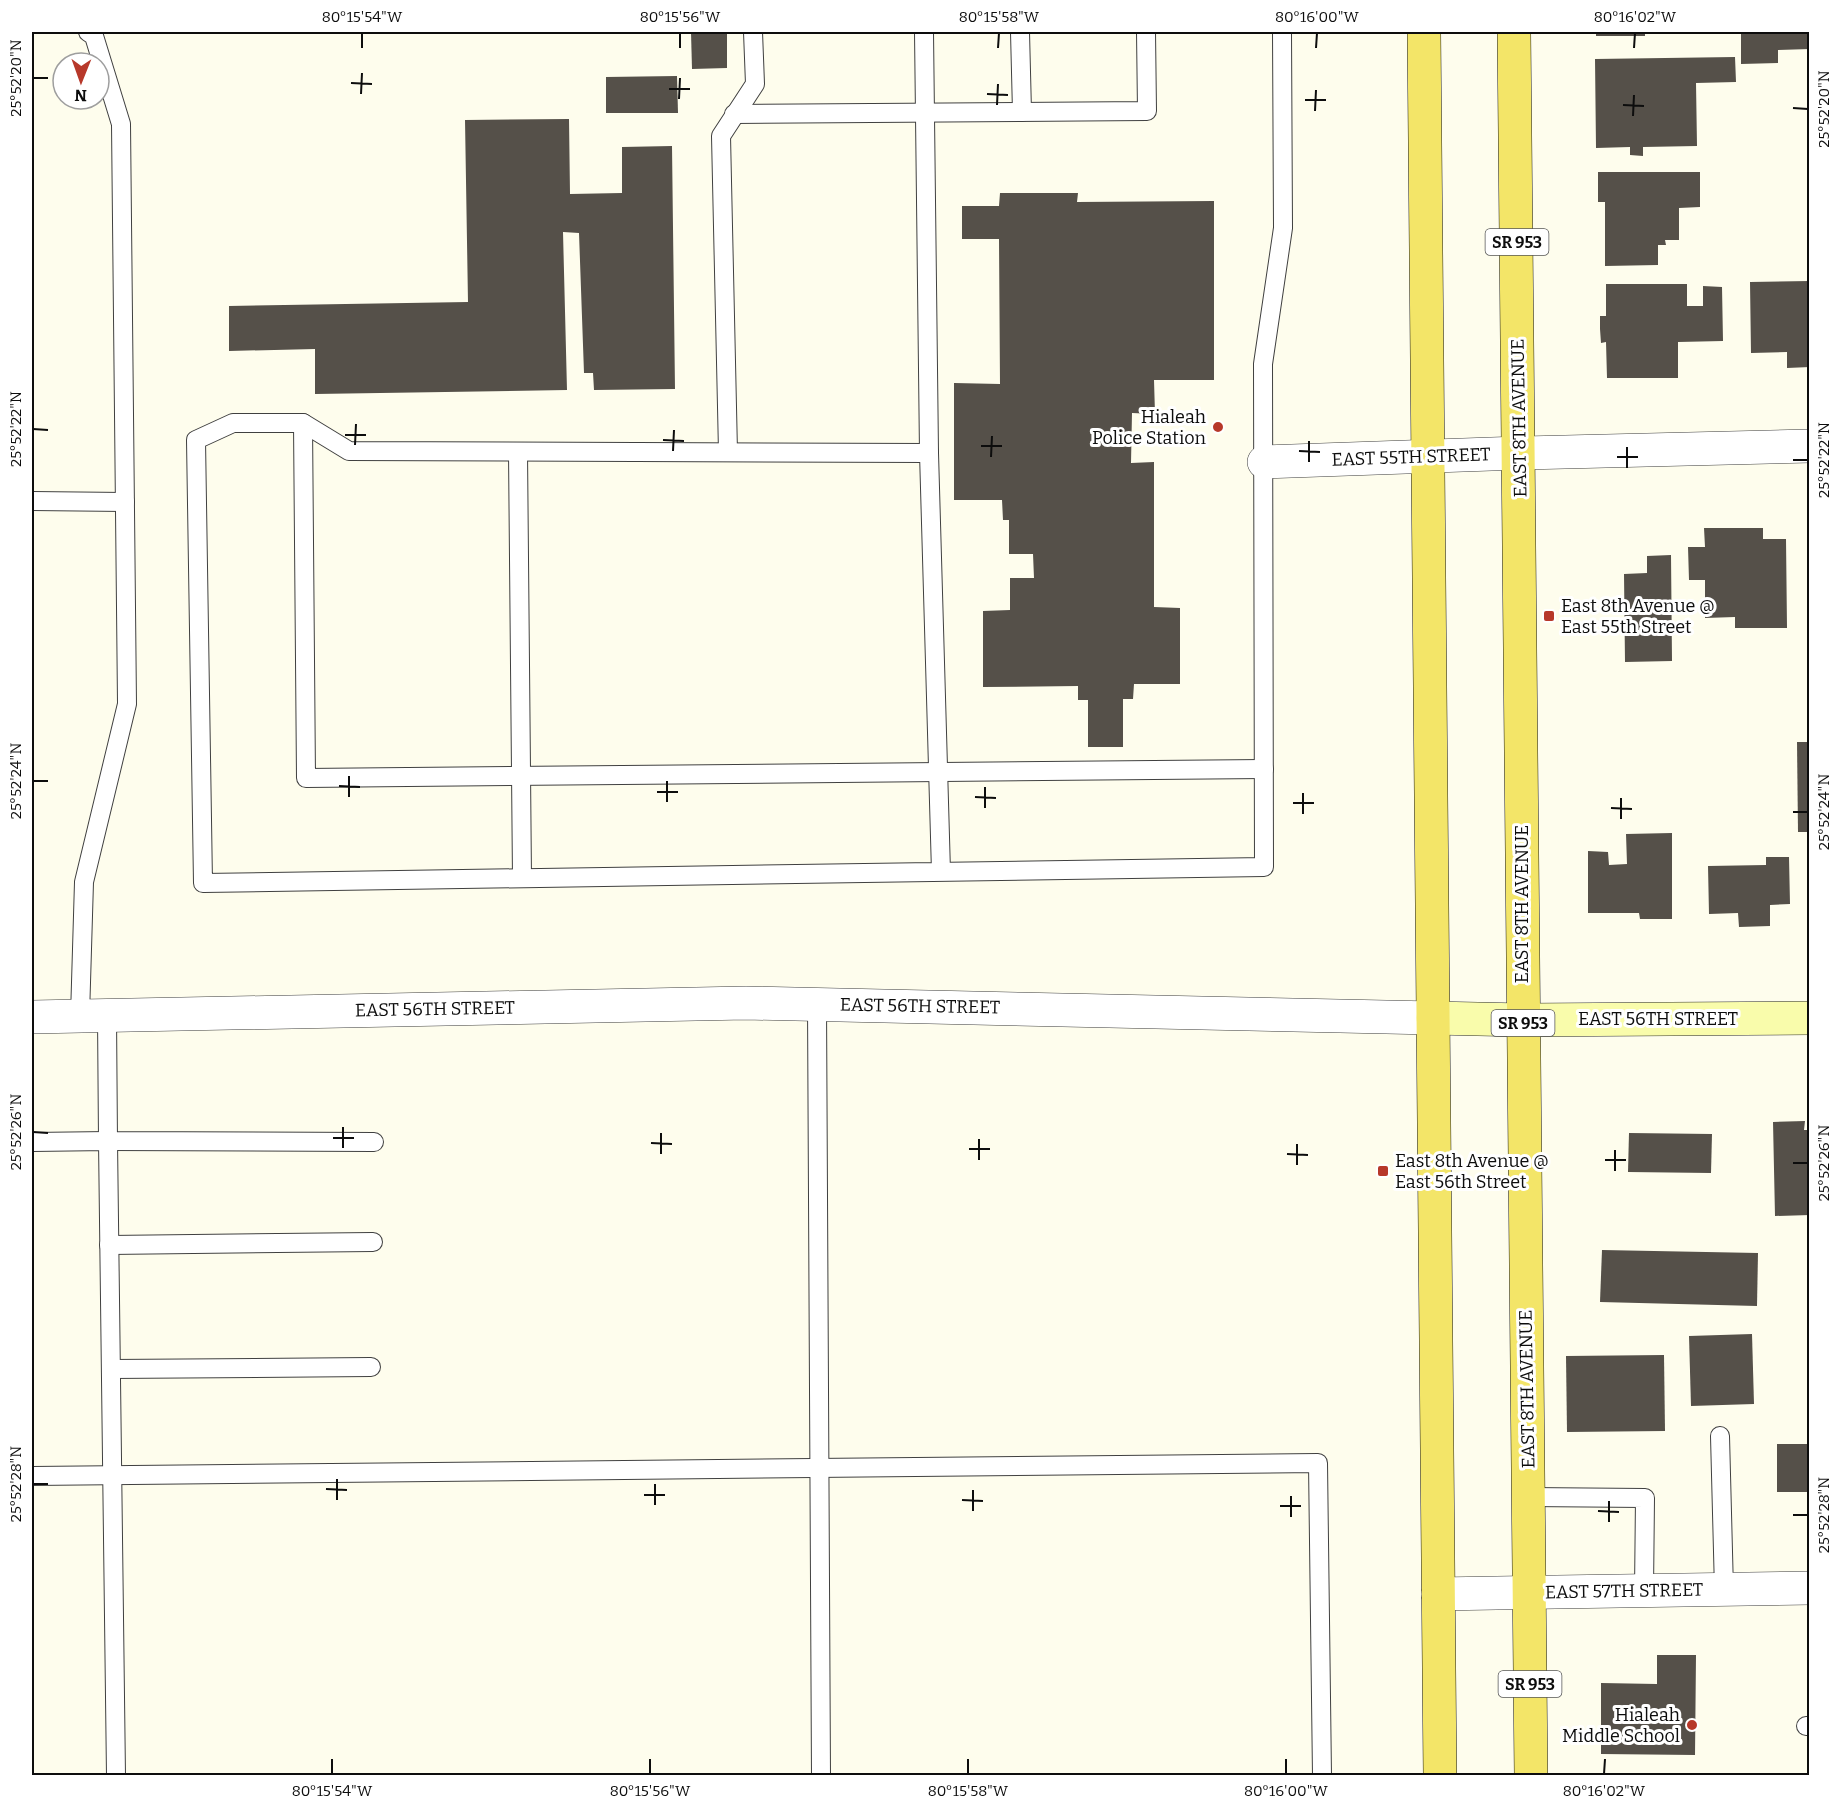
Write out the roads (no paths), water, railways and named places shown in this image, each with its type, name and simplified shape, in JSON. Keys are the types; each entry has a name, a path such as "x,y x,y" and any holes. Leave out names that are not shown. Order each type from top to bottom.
{"main road":[{"path":"1424,32 1440,1776"},
{"name":"EAST 8TH AVENUE","path":"1515,32 1531,1776"}],"street":[{"name":"EAST 55TH STREET","path":"1264,462 1809,446"},
{"name":"EAST 56TH STREET","path":"32,1017 746,1003 1523,1020 1809,1018"},
{"name":"EAST 57TH STREET","path":"1438,1594 1809,1588"}],"lane":[{"path":"88,32 94,36 122,124 127,704 84,882 94,1016 108,1141 116,1776"},
{"path":"728,452 721,136 755,84 753,32"},
{"path":"924,32 929,453 941,872"},
{"path":"1020,32 1022,112"},
{"path":"734,114 1147,111 1146,32"},
{"path":"929,453 349,451 303,423 233,423 195,440 203,883 1264,867 1263,364 1283,228 1282,32"},
{"path":"303,423 306,778 1264,769"},
{"path":"518,452 522,878"},
{"path":"32,501 125,502"},
{"path":"817,1004 821,1776"},
{"path":"32,1142 374,1142"},
{"path":"109,1245 373,1242"},
{"path":"111,1369 371,1367"},
{"path":"1720,1436 1724,1590"},
{"path":"32,1476 1318,1463 1322,1776"},
{"path":"1528,1497 1645,1498 1644,1591"}],"place":[{"name":"Hialeah Police Station","path":"1218,427"},
{"name":"East 8th Avenue @ East 55th Street","path":"1549,616"},
{"name":"East 8th Avenue @ East 56th Street","path":"1383,1171"},
{"name":"Hialeah Middle School","path":"1692,1725"}]}
